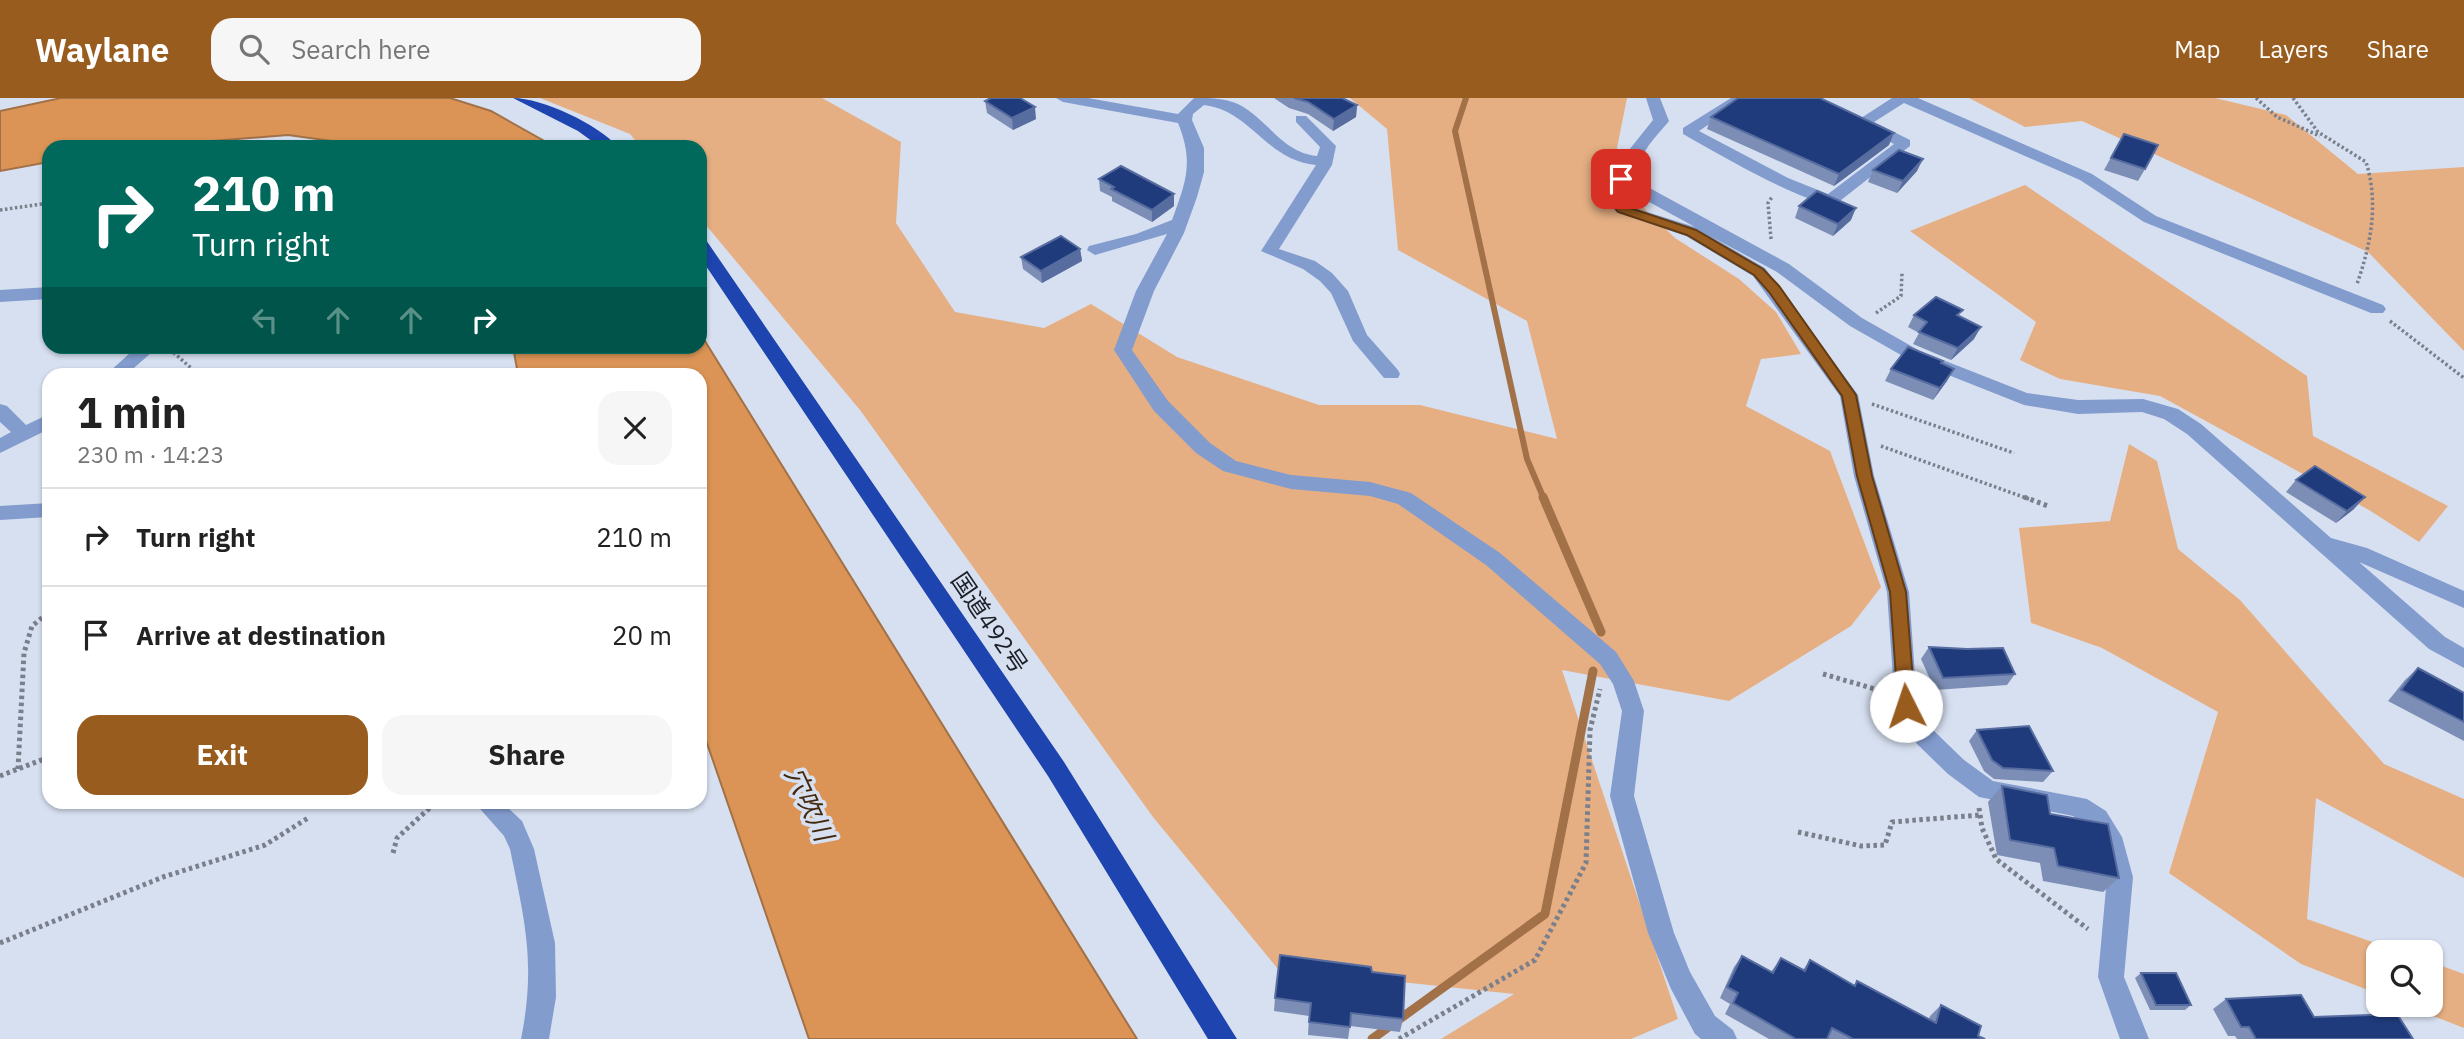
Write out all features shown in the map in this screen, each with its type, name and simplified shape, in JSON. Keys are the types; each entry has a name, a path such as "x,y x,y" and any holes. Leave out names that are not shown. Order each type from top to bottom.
{"highway":[{"path":"520,98 583,128 600,140"},
{"name":"国道492号","path":"707,254 1056,769 1223,1039"}],"street":[{"path":"1063,98 1185,120"},
{"path":"1653,98 1661,121 1636,148 1633,171 1637,186 1656,200 1783,268 1888,343 2024,399 2078,407 2143,405 2171,414 2194,429 2437,643 2464,659"},
{"path":"1741,98 1688,131 1782,181 1830,201 1905,143 1858,121 1904,98 2086,177 2150,219 2377,309"},
{"path":"1323,161 1301,159 1290,153 1230,104 1201,99 1186,112 1185,120 1196,148 1196,172 1180,223 1145,291 1123,350 1161,406 1203,448 1230,466 1291,482 1370,489 1404,498 1493,559 1608,658 1623,681 1633,711 1622,796 1661,933 1681,980 1705,1025 1723,1039"},
{"path":"1301,119 1325,139 1328,146 1324,165 1269,251 1309,265 1326,277 1339,292 1359,337 1391,374"},
{"path":"1633,171 1608,191 1622,209 1692,232 1759,272 1849,395 1856,440 1898,592 1906,706 1925,737 1974,782 1987,790 2078,806 2097,819 2113,845 2120,877 2111,977 2127,1026 2136,1039"},
{"path":"1095,250 1180,223"},
{"path":"0,296 42,293"},
{"path":"122,368 138,354"},
{"path":"0,411 24,434"},
{"path":"0,446 42,425"},
{"path":"0,513 42,510"},
{"path":"2322,543 2353,548 2432,590 2464,600"},
{"path":"493,809 513,829 522,849 542,943 543,997 535,1039"}],"path":[{"path":"2256,98 2277,117 2327,138"},
{"path":"2293,98 2318,132 2365,162 2374,188 2370,215"},
{"path":"1779,248 1771,241 1768,203 1782,181"},
{"path":"0,210 42,204"},
{"path":"1874,314 1901,296 1902,273"},
{"path":"175,354 191,368"},
{"path":"1849,395 2014,453"},
{"path":"1856,440 1902,451 2048,506"},
{"path":"18,769 25,650 31,627 42,618"},
{"path":"1399,1039 1535,960 1586,863 1590,730 1608,658"},
{"path":"1823,674 1906,698"},
{"path":"0,776 42,760"},
{"path":"1974,782 1980,815 1996,859 2113,949"},
{"path":"393,853 397,838 428,809"},
{"path":"1798,832 1861,846 1885,845 1892,822 1980,815"},
{"path":"0,943 163,877 265,845 308,818"}],"shaded area":[{"path":"540,98 822,98 901,142 896,223 955,312 1044,328 1091,304 1177,357 1319,405 1420,405 1557,439 1527,321 1398,250 1387,129 1350,98 1627,98 1616,153 1601,167 1675,238 1739,279 1776,312 1801,354 1761,359 1746,406 1830,451 1881,587 1851,626 1729,701 1562,670 1678,1019 1631,1039 1441,1039 1514,994 1278,969 1153,817 860,410 707,226 707,140 635,140 630,134"},
{"path":"1969,98 2215,98 2286,115 2358,174 2464,167 2464,351 2368,252 2082,121 2025,127"},
{"path":"2025,185 2307,376 2313,436 2448,506 2419,542 2369,510 2160,396 2060,379 2020,360 2036,322 1910,231"},
{"path":"2129,444 2157,461 2178,549 2240,600 2384,764 2464,799 2464,878 2316,798 2307,919 2367,940 2366,989 2301,964 2169,873 2218,712 2102,648 2031,623 2019,528 2110,521"},
{"path":"2443,966 2464,974 2464,1028 2436,1017 2443,1017"}],"water":[{"path":"61,98 450,98 491,111 543,140 324,140 288,135 226,140 42,140 42,163 0,171 0,111"},
{"name":"穴吹川","path":"707,344 1137,1039 809,1039 707,743 707,368 517,368 514,354 707,354"}],"building":[{"path":"991,98 1020,98 1035,107 1012,118 985,101"},
{"path":"1294,98 1342,98 1357,105 1334,119 1308,102"},
{"path":"1738,98 1820,98 1894,133 1839,174 1711,117"},
{"path":"2124,134 2158,145 2145,169 2111,158"},
{"path":"1899,150 1923,159 1903,181 1873,170"},
{"path":"1121,166 1174,194 1152,210 1111,189 1114,187 1099,179"},
{"path":"1817,191 1856,208 1838,224 1799,206"},
{"path":"1061,236 1080,249 1041,271 1021,257"},
{"path":"1936,297 1963,310 1957,315 1981,327 1958,348 1919,332 1927,322 1914,315"},
{"path":"1908,347 1943,361 1941,363 1954,369 1940,388 1891,369"},
{"path":"2315,466 2365,497 2347,511 2296,480"},
{"path":"1929,647 2003,648 2015,674 1943,678"},
{"path":"2418,668 2464,693 2464,722 2401,690"},
{"path":"2029,726 2053,771 2003,768 1992,760 1977,730"},
{"path":"2002,786 2047,795 2050,814 2108,824 2119,878 2058,866 2054,848 2010,840"},
{"path":"1280,955 1371,967 1372,972 1405,976 1403,1019 1351,1013 1350,1027 1309,1022 1311,1003 1275,998"},
{"path":"1742,956 1773,973 1781,958 1805,971 1810,960 1855,986 1857,981 1936,1023 1941,1005 1981,1026 1978,1036 1985,1039 1853,1039 1832,1028 1827,1039 1796,1039 1733,1003 1738,993 1727,987"},
{"path":"2141,973 2176,973 2191,1005 2156,1005"},
{"path":"2301,995 2314,1017 2399,1017 2413,1039 2256,1039 2249,1027 2241,1027 2226,999"}],"waterway":[{"path":"1466,98 1455,131 1527,459 1544,499"},
{"path":"1543,497 1601,632"},
{"path":"1372,1039 1545,914 1593,671"}],"route":[{"path":"1621,179 1608,191 1622,209 1644,219 1692,232 1759,272 1849,395 1864,476 1898,592 1906,706"}]}
